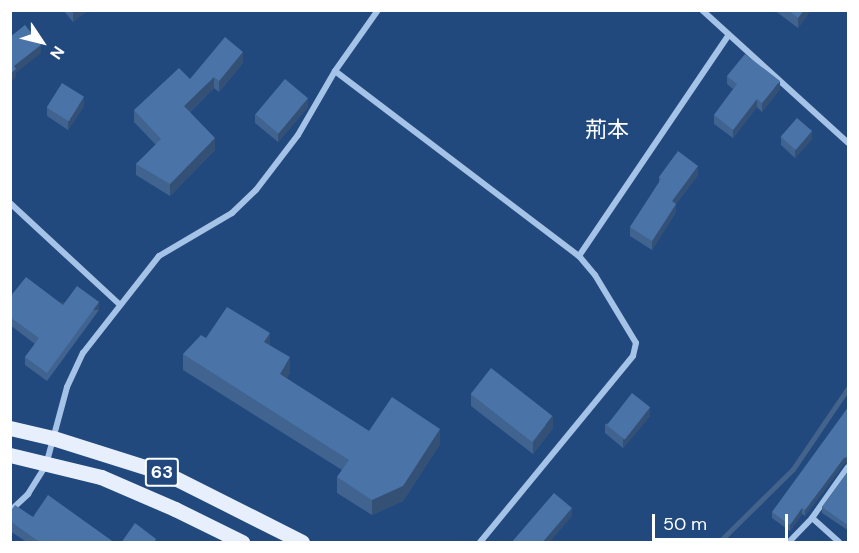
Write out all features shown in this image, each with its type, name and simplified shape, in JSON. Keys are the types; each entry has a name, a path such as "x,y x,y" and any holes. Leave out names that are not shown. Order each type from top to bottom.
{"main road":[{"name":"63","path":"10,428 53,438 167,474 302,543"},
{"name":"63","path":"10,455 101,477 175,508 242,543"}],"street":[{"path":"10,511 28,494 46,465 67,387 83,354 159,256 232,213 256,190 298,135 335,72 378,10"},
{"path":"702,10 728,36 849,143"},
{"path":"579,256 728,36"},
{"path":"335,72 579,256 596,275 636,343 633,357 480,543"},
{"path":"10,203 120,305"},
{"path":"789,543 812,518 849,467"},
{"path":"812,518 839,543"}],"building":[{"path":"788,10 804,10 798,18"},
{"path":"25,25 41,45 14,66 16,69 10,74 10,37"},
{"path":"225,37 243,52 219,81 214,77 184,106 215,138 170,184 136,164 161,139 134,110 179,68 190,79"},
{"path":"745,54 780,81 762,103 757,99 733,130 714,115 737,84 727,76"},
{"path":"285,79 308,98 278,134 255,114"},
{"path":"62,83 84,97 69,121 47,108"},
{"path":"797,118 812,131 796,150 781,137"},
{"path":"678,151 698,166 672,201 676,204 652,241 630,227 661,179 659,177"},
{"path":"26,277 63,305 77,286 99,302 47,373 25,357 39,338 10,317 10,297"},
{"path":"227,307 270,333 264,342 290,357 280,374 369,431 392,397 440,429 403,486 372,500 337,477 349,460 183,354 201,335 206,338"},
{"path":"491,368 552,416 532,442 471,394"},
{"path":"632,393 650,407 625,439 607,425"},
{"path":"849,406 849,457 844,458 805,510 802,508 790,525 772,512"},
{"path":"849,470 849,526 822,507"},
{"path":"554,493 572,508 542,543 511,543"},
{"path":"48,495 115,543 41,543 10,521 10,512 15,505 33,517"},
{"path":"135,523 156,539 154,543 121,543"}],"waterway":[{"path":"719,542 793,469 848,388"}],"district":[{"name":"荊本","path":"607,130"}]}
